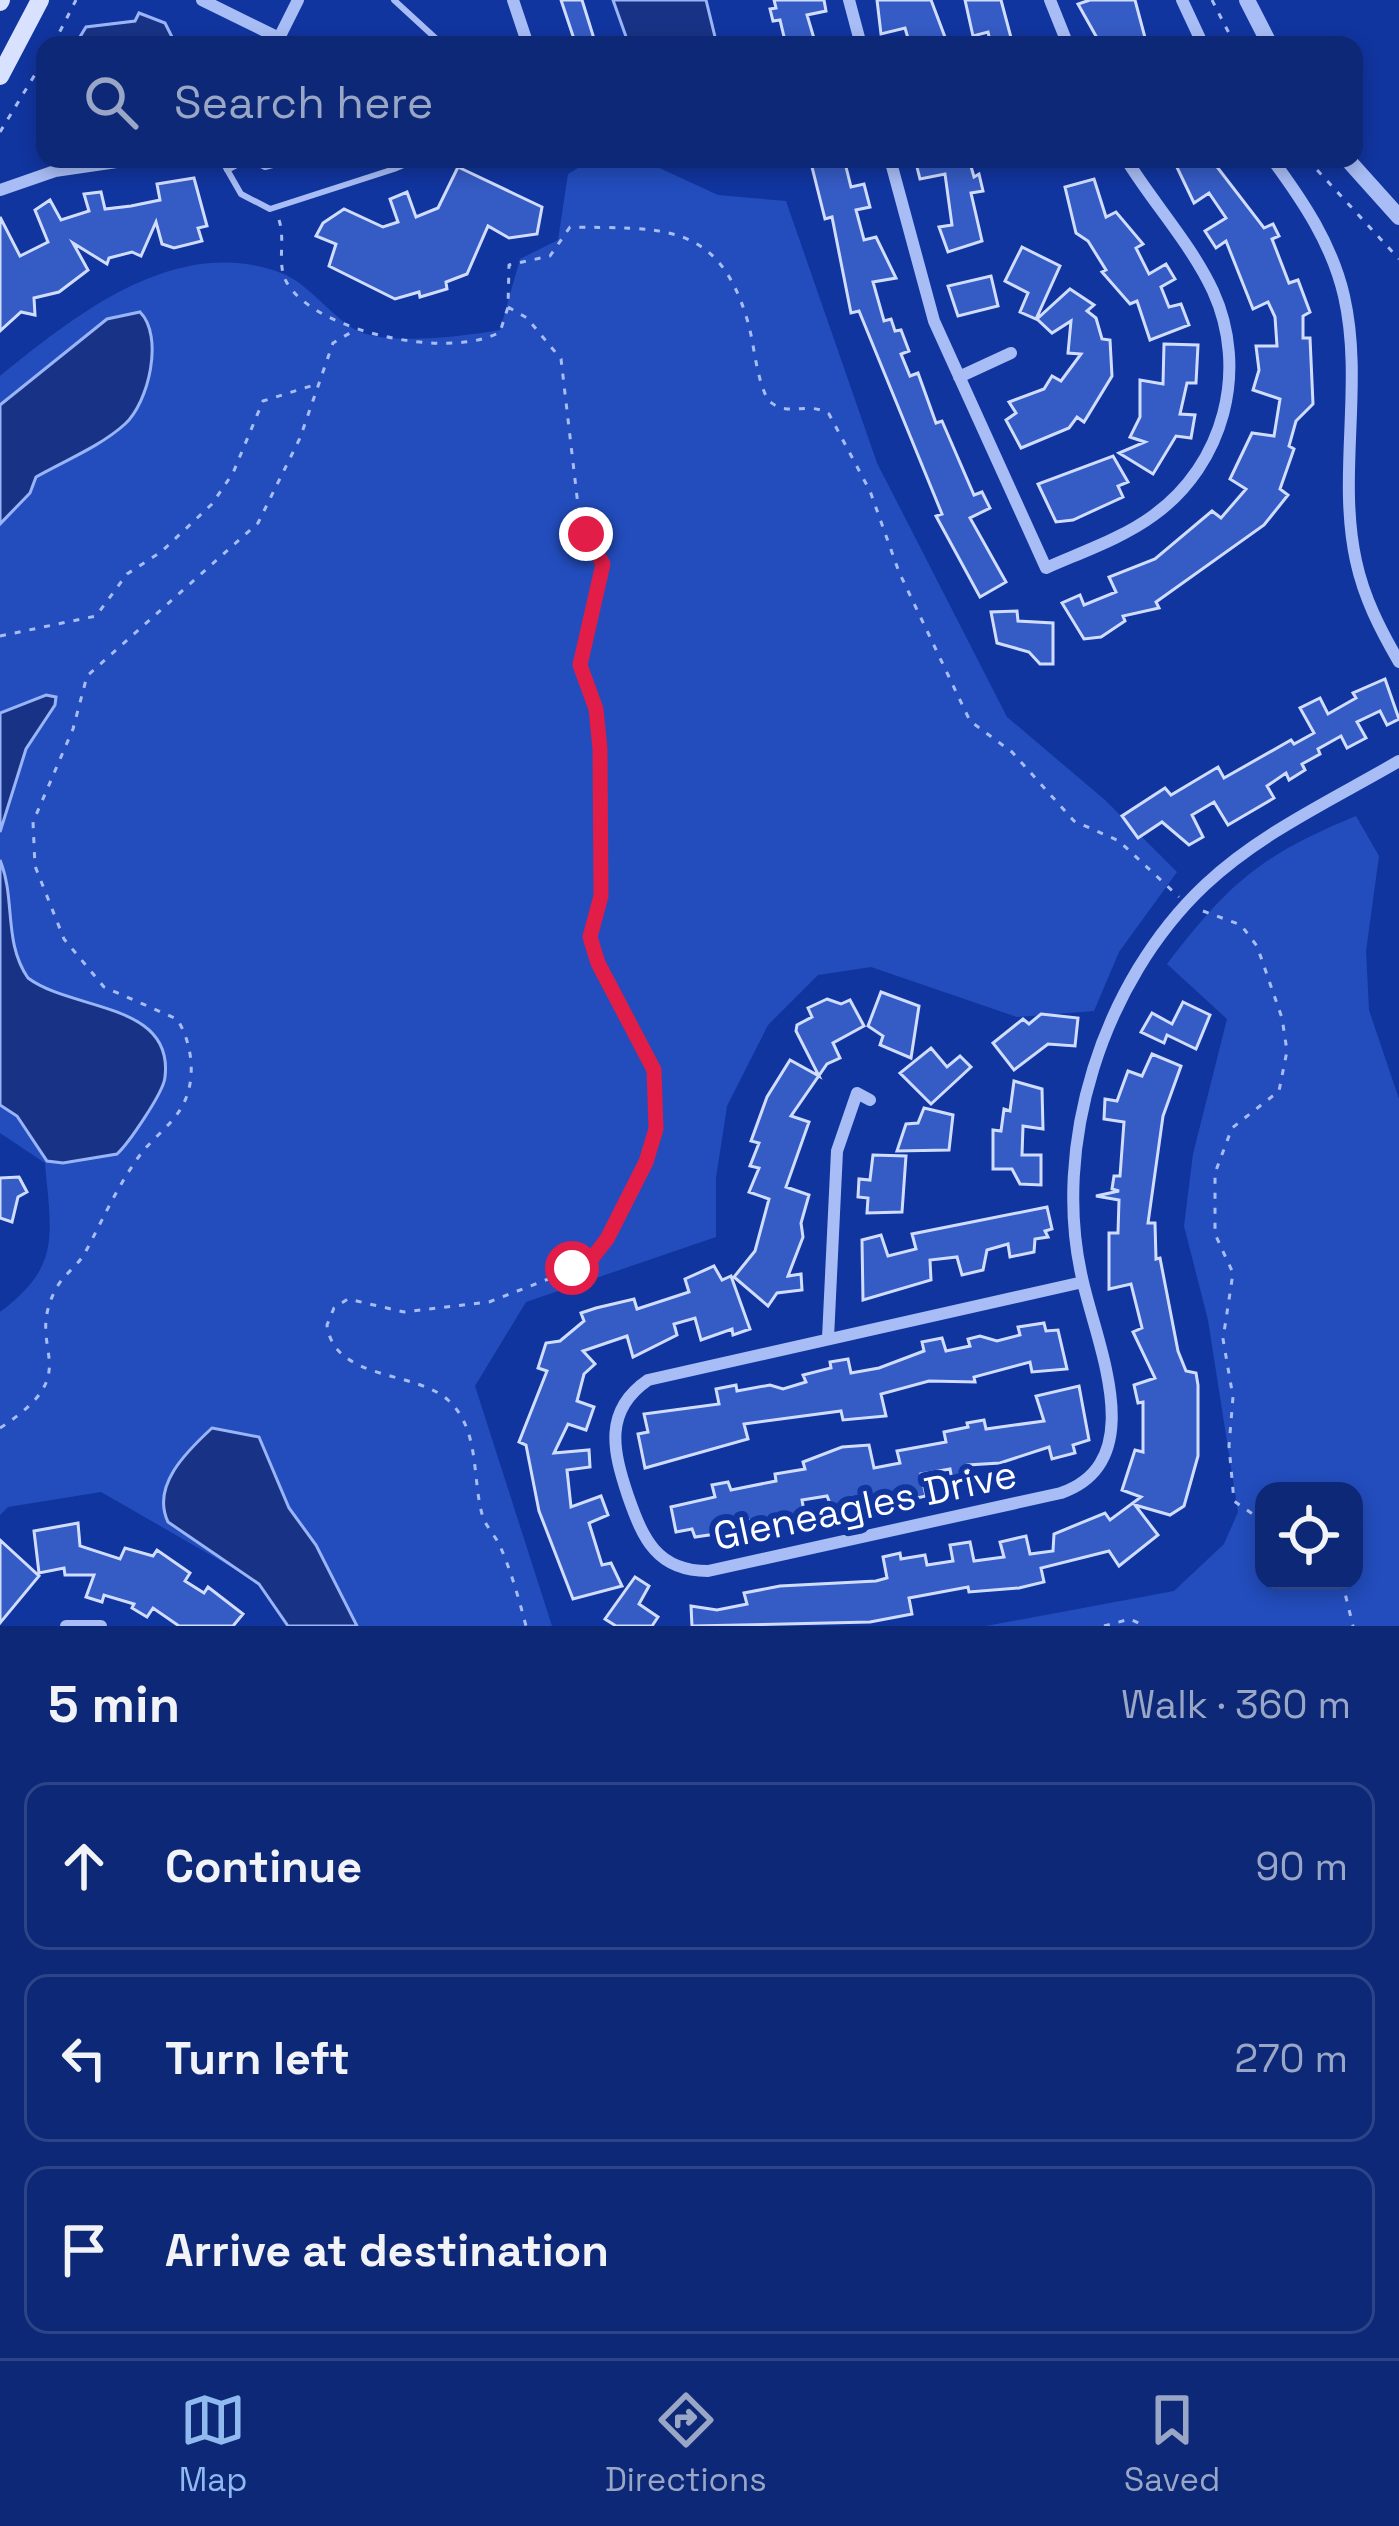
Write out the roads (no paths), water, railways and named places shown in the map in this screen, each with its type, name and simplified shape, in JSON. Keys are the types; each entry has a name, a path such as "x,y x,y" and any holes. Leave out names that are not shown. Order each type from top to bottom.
{"main road":[{"path":"0,76 40,0"}],"street":[{"path":"202,0 267,36"},
{"path":"281,36 298,0"},
{"path":"513,0 525,36"},
{"path":"849,0 859,36"},
{"path":"1050,0 1064,36"},
{"path":"1182,0 1199,36"},
{"path":"1247,0 1265,36"},
{"path":"0,190 76,168"},
{"path":"892,168 929,307 1046,568 1151,518 1197,472 1226,406 1226,332 1202,271 1132,168"},
{"path":"1278,168 1323,238 1344,295 1352,363 1355,557 1374,616 1399,662"},
{"path":"1355,168 1399,217"},
{"path":"959,377 1011,353"},
{"name":"Gleneagles Drive","path":"1083,1282 664,1374 626,1400 615,1421 614,1454 639,1529 666,1562 708,1571 1061,1493 1090,1479 1109,1453 1113,1420 1083,1282 1071,1189 1083,1099 1144,963 1188,902 1255,845 1399,761"},
{"path":"828,1339 837,1151 857,1093 870,1100"},
{"path":"67,1626 101,1626"}],"lane":[{"path":"394,0 433,36"},
{"path":"231,168 227,170 255,205 274,207 394,169"}]}
